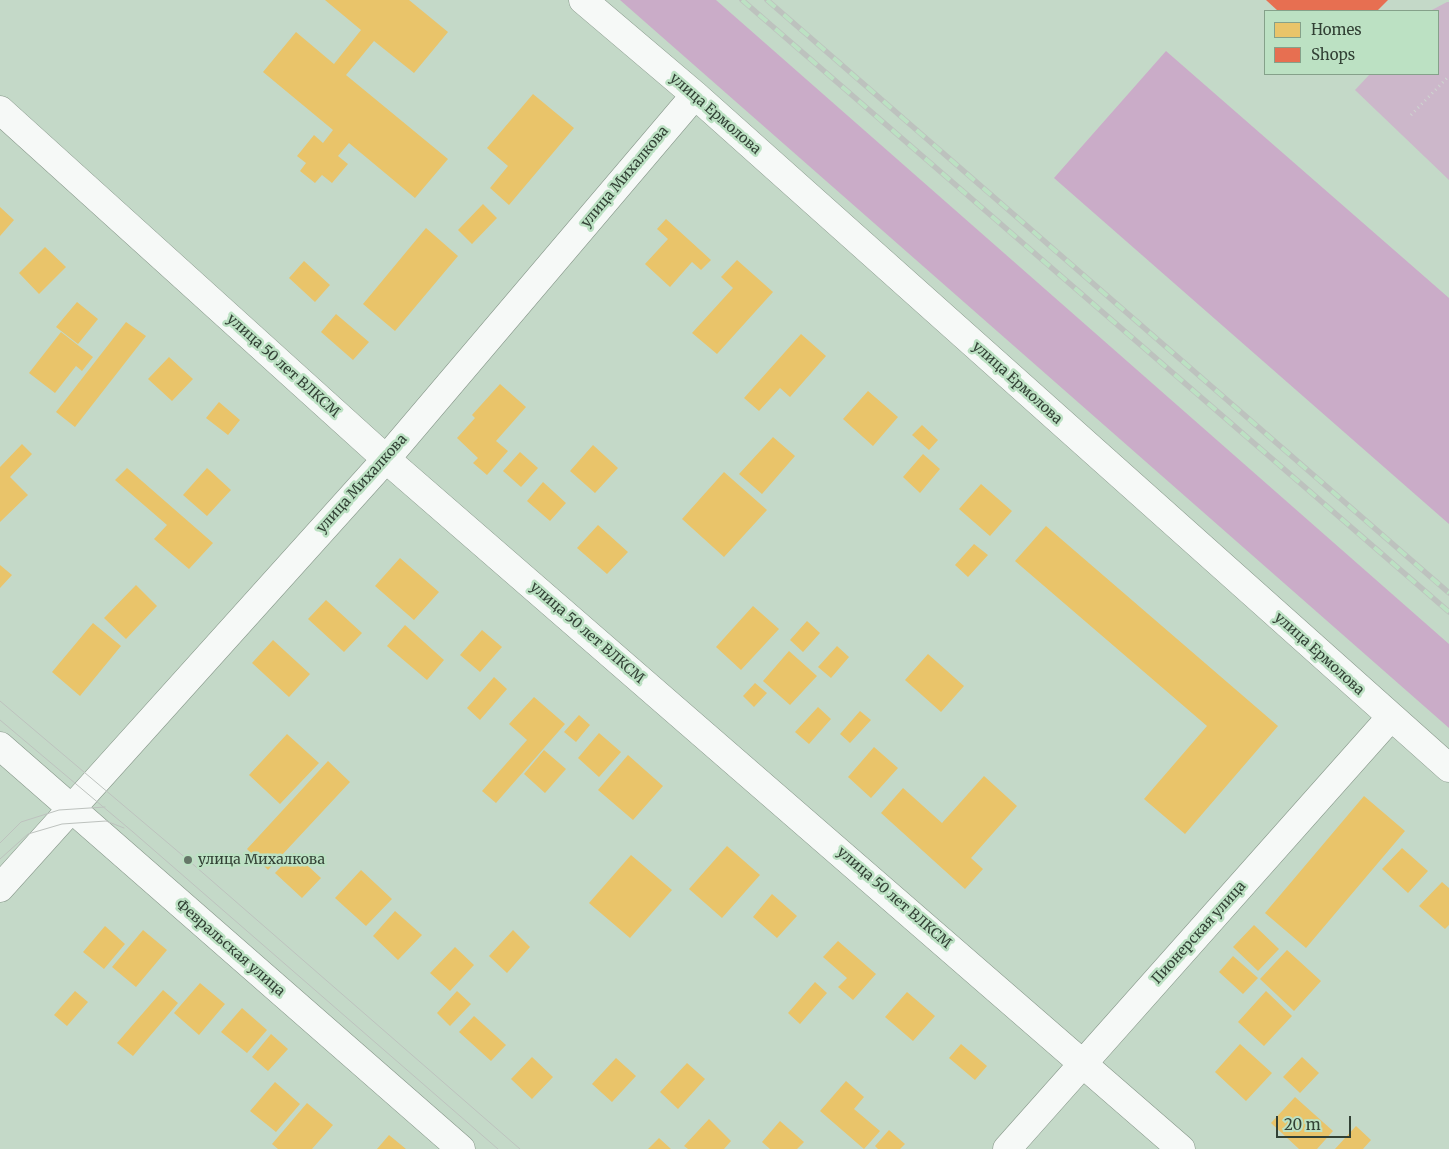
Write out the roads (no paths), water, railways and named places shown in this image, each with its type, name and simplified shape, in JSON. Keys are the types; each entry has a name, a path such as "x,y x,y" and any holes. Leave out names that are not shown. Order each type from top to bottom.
{"street":[{"name":"улица Ермолова","path":"583,0 695,95 1390,718 1449,768"},
{"name":"улица Михалкова","path":"0,888 386,459 695,95"},
{"name":"улица 50 лет ВЛКСМ","path":"0,110 386,459 1181,1149"},
{"name":"Пионерская улица","path":"1008,1149 1390,718"},
{"name":"Февральская улица","path":"0,746 460,1149"}],"tram line":[{"path":"0,701 188,860 520,1149"},
{"path":"0,720 133,832 498,1149"},
{"path":"0,843 21,822 59,810 105,807"},
{"path":"0,859 28,834 62,824 106,821 124,828"}],"railway":[{"path":"742,0 1449,612"},
{"path":"767,0 1449,593"}],"place":[{"name":"улица Михалкова","path":"188,860"}]}
